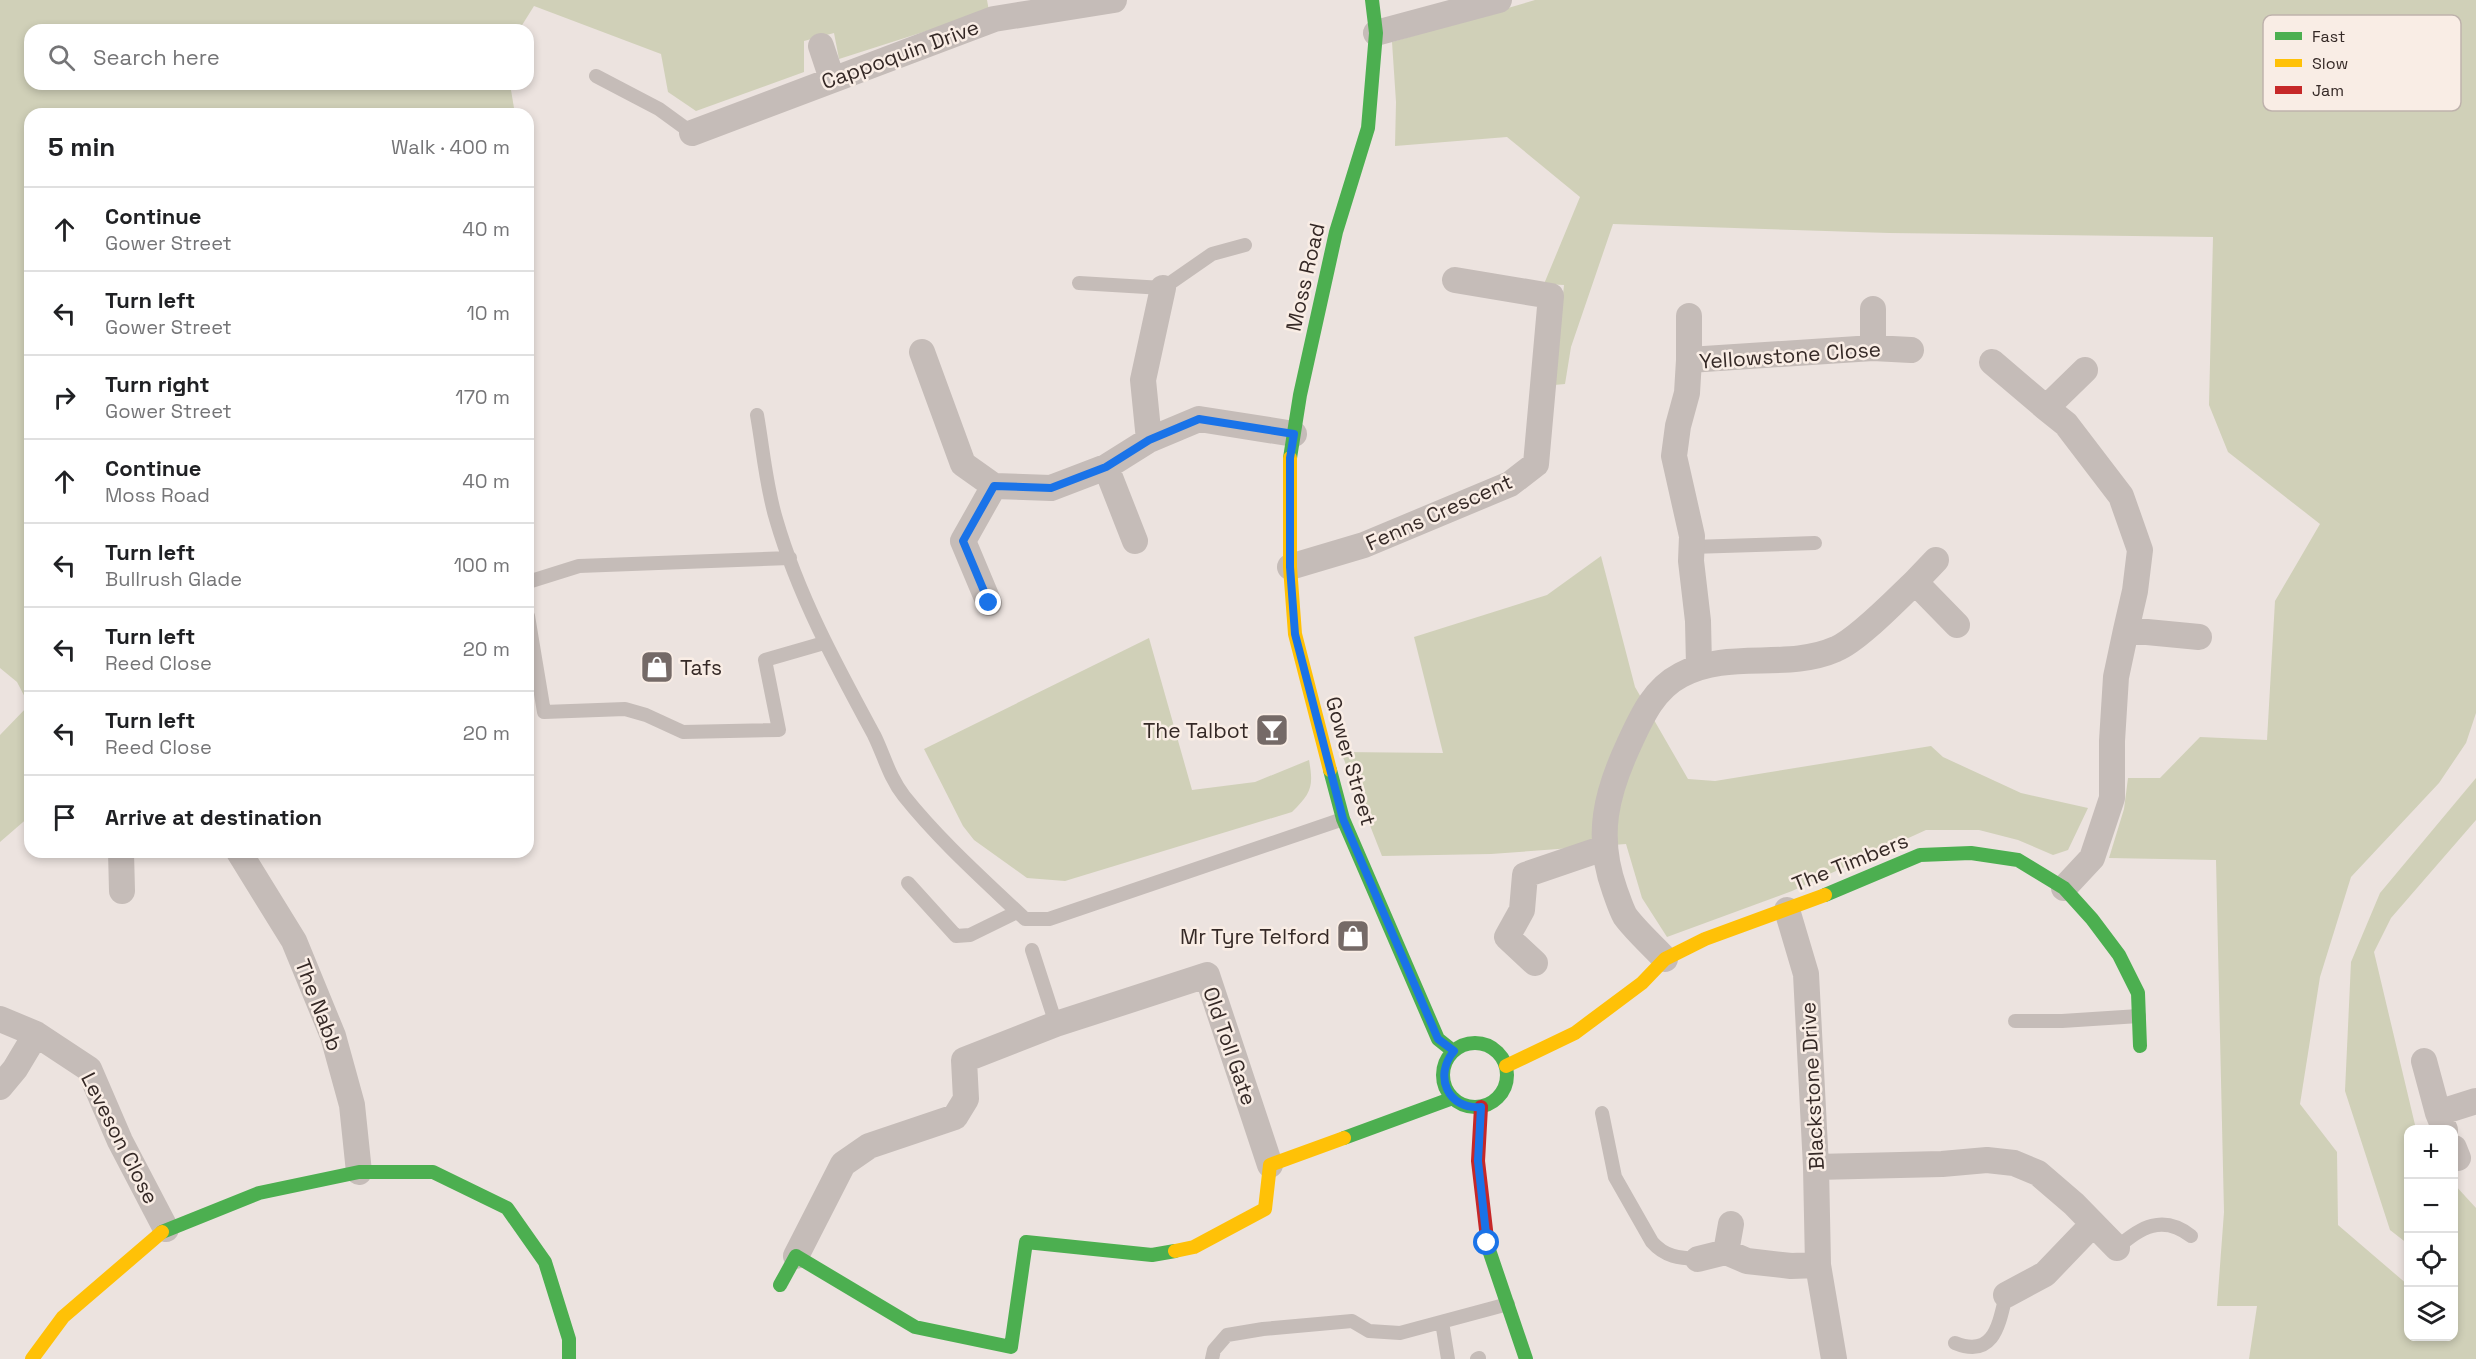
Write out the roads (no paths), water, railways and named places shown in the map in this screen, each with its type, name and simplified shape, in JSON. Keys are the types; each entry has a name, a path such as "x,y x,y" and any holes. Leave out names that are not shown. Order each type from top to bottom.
{"street":[{"name":"Cappoquin Drive","path":"692,133 994,19 1114,0"},
{"name":"Moss Road","path":"1290,567 1290,458 1300,395 1336,232 1368,128 1376,33 1372,0"},
{"path":"1376,33 1499,0"},
{"path":"821,46 832,79"},
{"name":"Fenns Crescent","path":"1290,567 1374,541 1510,483 1536,464 1551,296 1455,280"},
{"path":"1149,440 1143,380 1163,288"},
{"path":"1873,309 1873,348"},
{"path":"1689,316 1689,360"},
{"name":"Yellowstone Close","path":"1699,666 1698,621 1692,580 1692,536 1674,456 1678,426 1687,393 1689,360 1873,348 1911,350"},
{"path":"922,352 963,464 994,486 1051,488 1106,467 1149,440 1199,419 1294,434"},
{"path":"1992,362 2066,424 2121,496 2140,550 2135,591 2116,677 2112,741 2112,798 2092,858 2064,888"},
{"path":"2046,408 2085,370"},
{"path":"1106,467 1135,541"},
{"path":"989,603 963,541 994,486"},
{"path":"1665,959 1624,915 1609,874 1604,848 1605,813 1609,796 1641,718 1661,689 1678,676 1699,666 1748,661 1782,662 1814,657 1838,649 1916,582 1935,560"},
{"name":"Gower Street","path":"1290,567 1295,634 1343,819 1438,1039 1454,1051"},
{"path":"1916,582 1957,625"},
{"path":"2126,630 2199,637"},
{"path":"1535,963 1507,937 1522,910 1525,875 1604,848"},
{"name":"The Timbers","path":"1506,1066 1575,1033 1642,983 1665,959 1705,939 1787,910 1920,855 1971,853 2018,860 2064,888 2119,955 2138,993 2140,1046"},
{"path":"121,858 122,891"},
{"name":"The Nabb","path":"243,858 294,941 333,1036 352,1105 359,1172"},
{"name":"Blackstone Drive","path":"1787,910 1806,974 1816,1167 1818,1265 1834,1359"},
{"name":"Old Toll Gate","path":"780,1286 843,1164 868,1146 955,1117 966,1099 964,1060 1056,1024 1207,975 1270,1165 1265,1209 1194,1247 1152,1256 1026,1242 1011,1347 915,1327 796,1256"},
{"name":"Leveson Close","path":"0,1019 36,1034 89,1069 120,1141 165,1229"},
{"path":"0,1087 15,1069 36,1034"},
{"path":"1478,1043 1500,1054 1508,1077 1501,1095 1494,1102 1481,1107 1463,1105 1453,1098 1445,1085 1443,1071 1454,1051 1466,1044 1478,1043"},
{"path":"2424,1061 2442,1121 2476,1101"},
{"path":"1270,1165 1453,1098"},
{"path":"1481,1107 1478,1161 1487,1243 1526,1359"},
{"path":"1816,1167 1932,1165 1987,1160 2014,1164 2038,1173 2117,1248"},
{"path":"32,1359 63,1317 165,1229 259,1193 359,1172 433,1172 507,1208 545,1262 569,1339 569,1359"},
{"path":"1726,1252 1731,1224"},
{"path":"2006,1295 2044,1274 2093,1224"},
{"path":"1698,1259 1726,1252 1748,1261 1791,1266 1818,1265"}],"lane":[{"path":"596,76 644,100 692,133"},
{"path":"1079,284 1107,283 1163,288 1212,254 1245,245"},
{"path":"757,415 775,517 790,558 824,642 875,737 889,771 903,795 946,846 1025,920 1049,920 1343,819"},
{"path":"1691,547 1815,543"},
{"path":"534,580 579,566 790,558"},
{"path":"534,652 544,712 625,709 646,715 683,732 779,730 765,660 824,642"},
{"path":"908,883 957,936 970,935 1017,912"},
{"path":"1032,950 1056,1024"},
{"path":"2015,1021 2062,1021 2139,1016"},
{"path":"1602,1113 1615,1177 1652,1242 1660,1251 1674,1257 1698,1259"},
{"path":"2117,1248 2143,1227 2168,1225 2181,1228 2191,1236"},
{"path":"1955,1343 1967,1350 1982,1348 1989,1343 1998,1328 2006,1295"},
{"path":"1212,1359 1214,1350 1227,1335 1263,1329 1352,1321 1369,1331 1400,1334 1508,1304"},
{"path":"1442,1322 1448,1359"}],"place":[{"name":"Tafs","path":"657,667"},
{"name":"The Talbot","path":"1272,730"},
{"name":"Mr Tyre Telford","path":"1353,936"}]}
